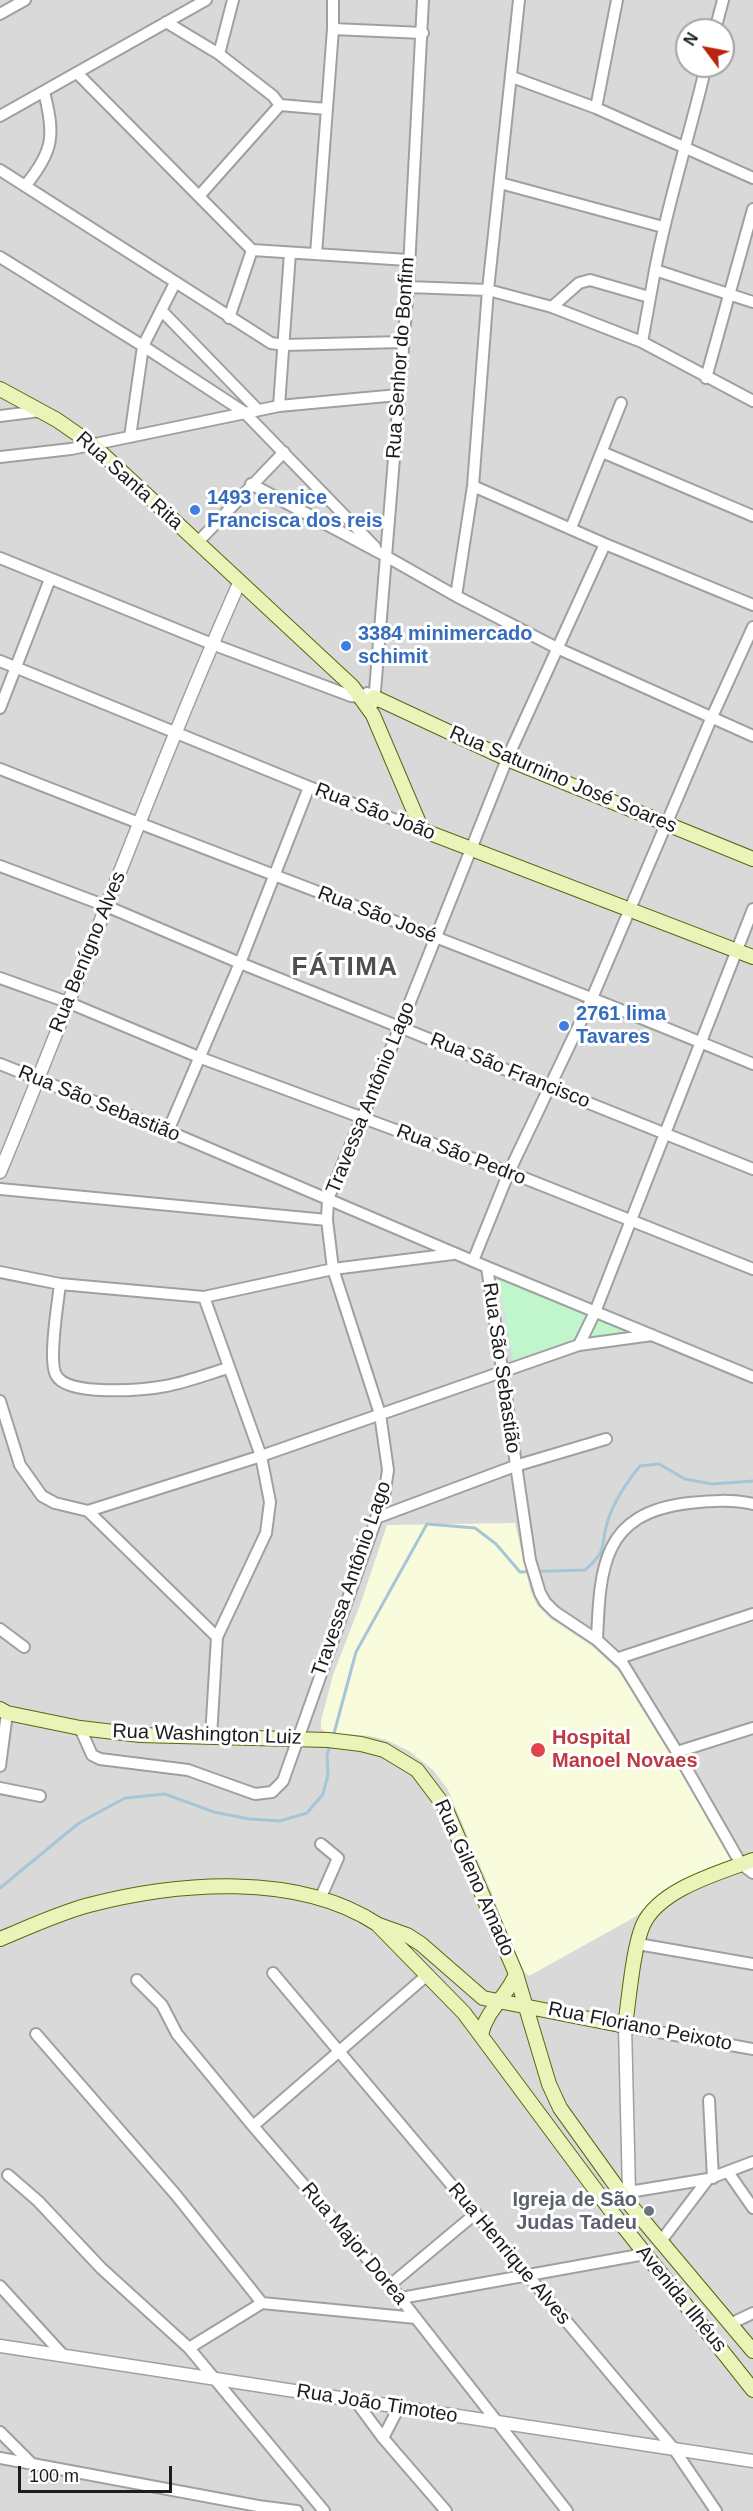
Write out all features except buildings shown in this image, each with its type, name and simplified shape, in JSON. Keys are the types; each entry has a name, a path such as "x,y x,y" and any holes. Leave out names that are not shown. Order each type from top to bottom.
{"main road":[{"name":"Rua Santa Rita","path":"0,389 93,445 197,543 363,693 422,830"},
{"name":"Rua Saturnino José Soares","path":"363,693 507,759 753,859"},
{"name":"Rua São João","path":"422,830 753,957"},
{"name":"Rua Washington Luiz","path":"4,1711 80,1728 140,1735 328,1740 372,1746 404,1762"},
{"name":"Rua Gileno Amado","path":"404,1762 427,1781 446,1807 516,1974 526,2005"},
{"path":"625,2026 643,1924 652,1912 676,1892 747,1862"},
{"name":"Avenida Ilhéus","path":"0,1938 87,1905 140,1894 245,1887 290,1891 320,1899 350,1908 377,1924 407,1935 421,1944 483,1998 526,2005 554,2097 661,2241 753,2351"},
{"name":"Avenida Ilhéus","path":"377,1924 426,1977 464,2013 645,2254 753,2390"},
{"path":"481,2035 487,2016 509,1990 516,1974"},
{"name":"Rua Floriano Peixoto","path":"526,2005 625,2026"}],"street":[{"path":"0,14 25,0"},
{"path":"219,54 233,0"},
{"path":"316,254 333,29 333,0"},
{"name":"Rua Senhor do Bonfim","path":"363,693 385,555 408,287 423,0"},
{"path":"456,596 473,486 488,290 513,77 519,0"},
{"path":"596,108 617,0"},
{"path":"718,18 723,0"},
{"path":"0,116 203,1"},
{"path":"166,22 219,54 273,96 280,105 327,109"},
{"path":"333,29 423,33"},
{"path":"77,73 252,250 408,260"},
{"path":"513,77 596,108 753,178"},
{"path":"642,342 663,227 703,78"},
{"path":"25,186 39,169 50,142 51,118 44,92"},
{"path":"200,195 280,105"},
{"path":"0,170 271,343 284,345 402,342"},
{"path":"500,183 663,227"},
{"path":"706,378 753,209"},
{"path":"230,318 252,250"},
{"path":"279,406 290,253"},
{"path":"0,257 144,346 244,412 385,555"},
{"path":"655,270 753,302"},
{"path":"552,307 579,283 590,280 649,297"},
{"path":"130,437 144,346 175,283"},
{"path":"408,287 488,290 552,307 642,342 753,401"},
{"path":"161,310 258,410"},
{"path":"0,457 93,445 279,406 398,395"},
{"path":"571,528 621,403"},
{"path":"0,416 40,411"},
{"path":"197,543 284,452"},
{"path":"602,452 753,516"},
{"path":"251,484 385,555 456,596 557,648 753,736"},
{"path":"473,486 753,605"},
{"name":"Travessa Antônio Lago","path":"80,1728 94,1757 188,1770 255,1794 272,1792 283,1782 384,1497 388,1470 380,1414 333,1269 327,1220 328,1199 400,1027 507,759 605,544"},
{"name":"Rua Saturnino José Soares","path":"0,558 212,644 351,696 363,693"},
{"path":"0,708 50,579"},
{"name":"Rua Benígno Alves","path":"0,1172 39,1079 67,1002 174,732 240,581"},
{"path":"473,1261 509,1172 592,998 711,718 753,627"},
{"name":"Rua São João","path":"0,661 309,787 422,830"},
{"name":"Rua São José","path":"0,769 592,998 753,1064"},
{"path":"168,1131 240,963 309,787"},
{"name":"Rua São Francisco","path":"0,866 106,906 240,963 753,1168"},
{"path":"579,1345 595,1312 699,1041 753,909"},
{"name":"Rua São Pedro","path":"0,978 67,1002 201,1058 509,1172 753,1269"},
{"name":"Rua São Sebastião","path":"0,1064 168,1131 487,1267 530,1560 540,1593 555,1612 619,1658 747,1862"},
{"path":"0,1189 327,1220"},
{"path":"0,1272 60,1284 204,1297 333,1269 453,1254"},
{"path":"487,1267 753,1377"},
{"path":"60,1284 52,1366 56,1376 71,1388 146,1389 168,1386 228,1368"},
{"path":"204,1297 261,1456 270,1502 266,1533 217,1637 211,1737"},
{"path":"88,1511 261,1456 579,1345 652,1335"},
{"path":"0,1401 7,1430 20,1465 31,1484 42,1496 55,1503 88,1511 217,1637"},
{"path":"376,1518 515,1466 606,1439"},
{"path":"597,1640 599,1591 603,1567 621,1532 641,1515 658,1508 710,1501 753,1504"},
{"path":"619,1658 753,1614"},
{"path":"0,1629 24,1647"},
{"path":"0,1766 4,1711"},
{"path":"677,1752 753,1728"},
{"path":"0,1788 40,1796"},
{"path":"320,1899 338,1858 321,1844"},
{"path":"747,1862 753,1873"},
{"path":"638,1944 753,1964"},
{"name":"Rua Henrique Alves","path":"273,1973 674,2449 716,2511"},
{"path":"254,2126 426,1977"},
{"name":"Rua Major Dorea","path":"137,1980 162,2005 177,2034 401,2298 567,2511"},
{"path":"625,2026 628,2196 711,2179 753,2162"},
{"name":"Rua Floriano Peixoto","path":"625,2026 753,2049"},
{"path":"36,2034 176,2195 262,2303"},
{"path":"661,2241 711,2179 709,2100"},
{"path":"728,2172 753,2208"},
{"path":"8,2175 38,2201 101,2268 189,2348 324,2511"},
{"path":"390,2285 475,2214"},
{"path":"401,2298 645,2254"},
{"path":"0,2286 63,2355"},
{"path":"189,2348 262,2303 416,2318"},
{"path":"730,2324 753,2313"},
{"name":"Rua João Timoteo","path":"0,2346 753,2461"},
{"path":"355,2400 383,2438 446,2511"},
{"path":"383,2438 399,2407"},
{"path":"0,2432 31,2463"},
{"path":"0,2458 258,2506 297,2511"}],"shaded area":[{"path":"0,0 753,0 753,2511 0,2511"},
{"path":"492,1285 499,1285 507,1332 501,1333"},
{"name":"Hospital Manoel Novaes","path":"515,1523 530,1589 537,1605 551,1619 592,1646 622,1674 731,1860 662,1893 635,1917 529,1976 524,1971 508,1936 448,1790 433,1770 409,1751 386,1740 370,1736 329,1733 321,1729 333,1675 387,1525"}],"green space":[{"path":"498,1279 587,1315 573,1340 513,1361"},
{"path":"597,1316 641,1333 594,1340 590,1337"}],"waterway":[{"path":"333,1737 356,1652 427,1524 475,1528 496,1544 520,1572 585,1570 601,1552 605,1529 614,1505 640,1466 659,1464 685,1479 712,1484 753,1481"},
{"path":"0,1888 79,1823 125,1798 165,1794 214,1812 249,1819 280,1821 307,1813 323,1794 328,1775 327,1755 331,1743"}],"place":[{"name":"1493 erenice Francisca dos reis","path":"195,510"},
{"name":"3384 minimercado schimit","path":"346,646"},
{"name":"2761 lima Tavares","path":"564,1026"},
{"name":"Hospital Manoel Novaes","path":"538,1750"},
{"name":"Igreja de São Judas Tadeu","path":"649,2211"}],"district":[{"name":"FÁTIMA","path":"345,968"}]}
